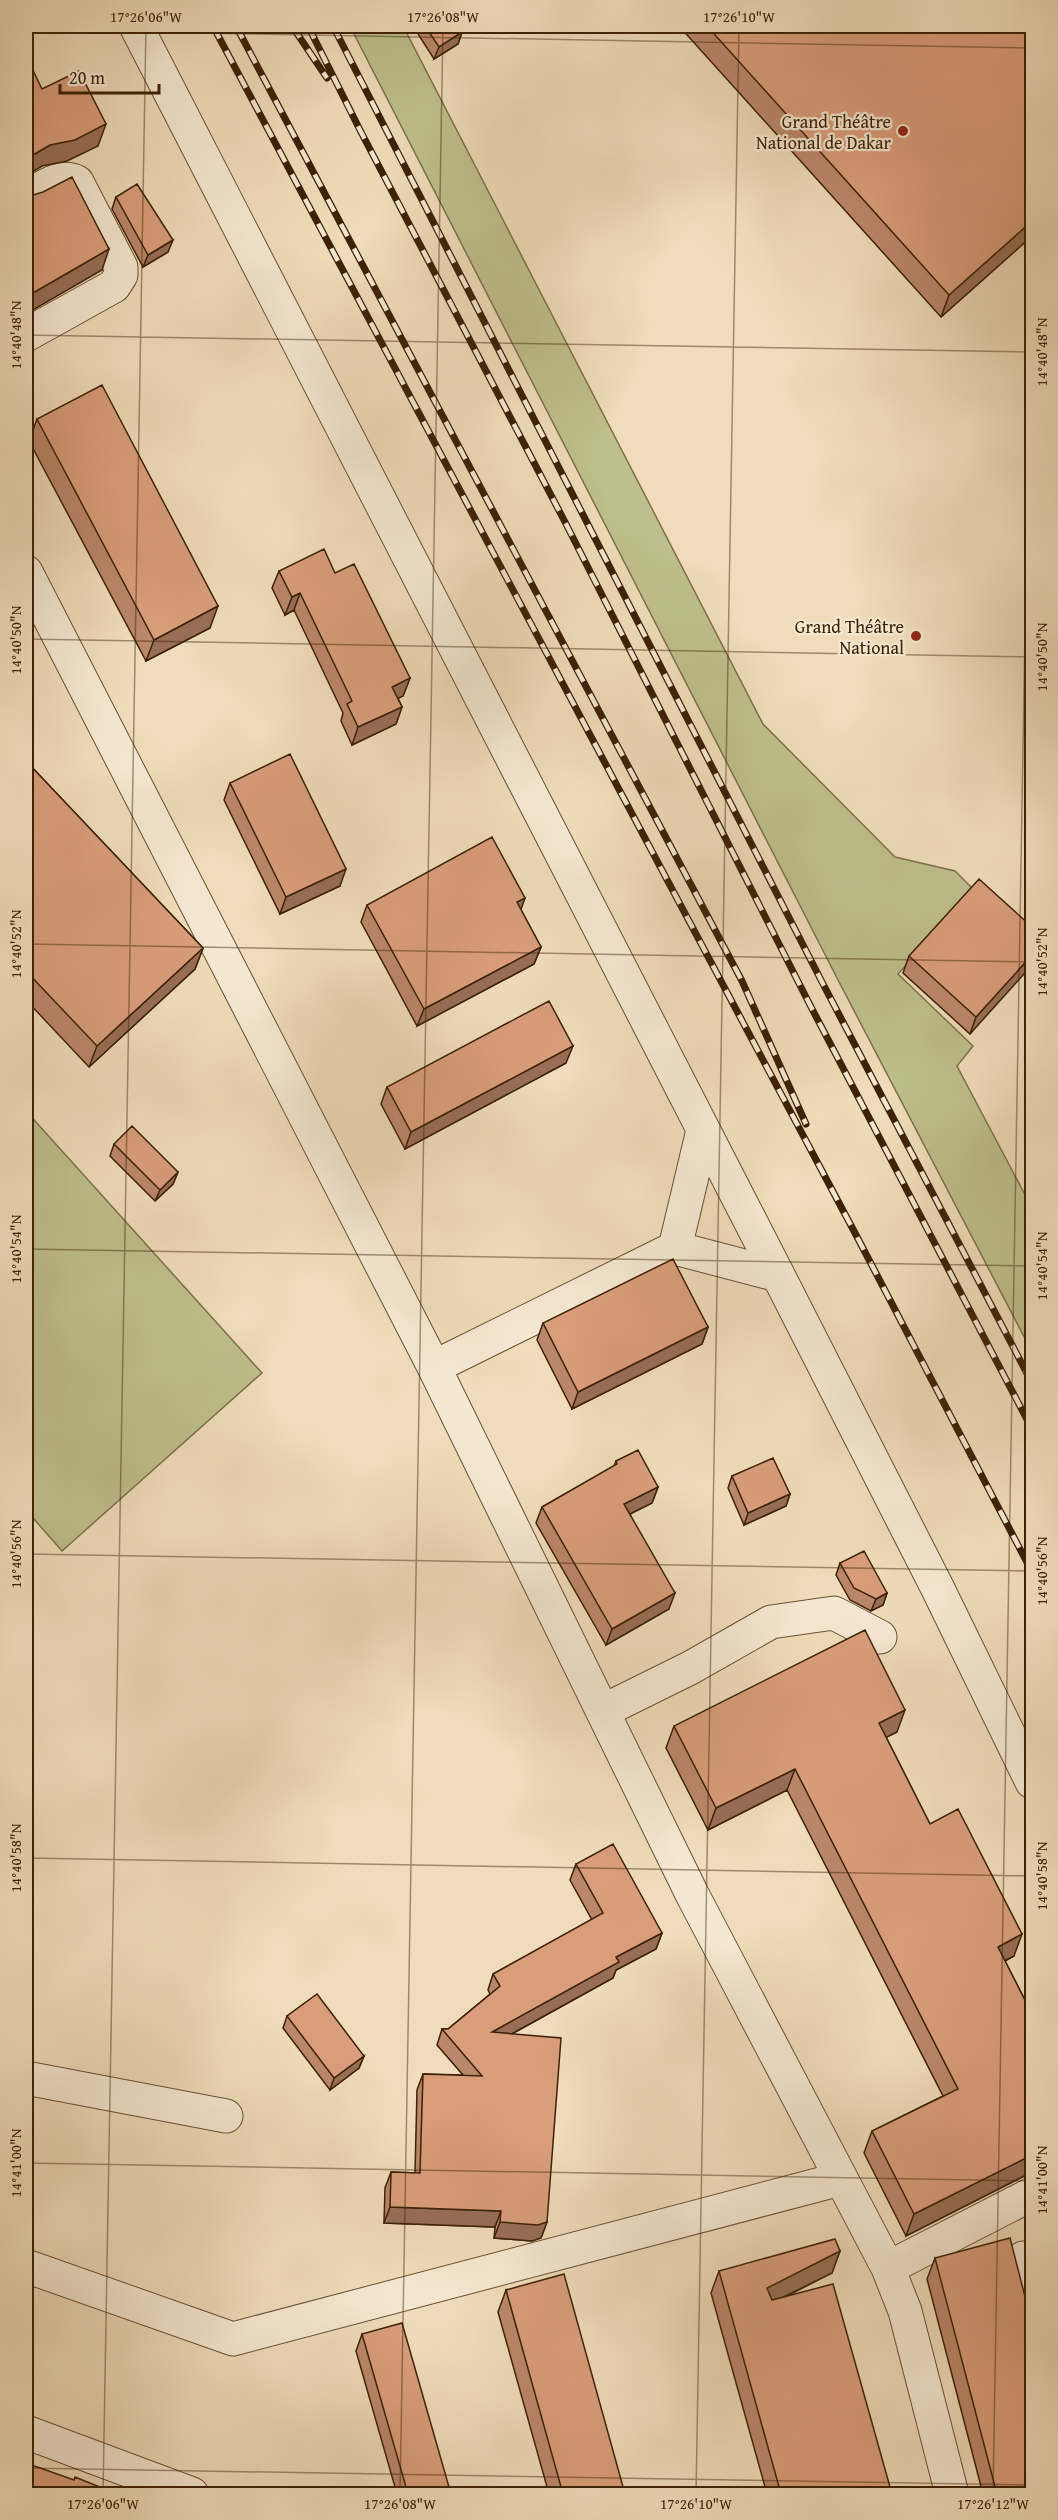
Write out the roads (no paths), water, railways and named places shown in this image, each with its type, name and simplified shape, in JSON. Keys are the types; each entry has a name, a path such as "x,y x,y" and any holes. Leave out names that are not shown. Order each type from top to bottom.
{"street":[{"path":"136,26 938,1588 1032,1782"},
{"path":"26,197 61,178 77,182 121,267 122,275 114,286 26,334"},
{"path":"26,572 434,1367 692,1894 888,2268 905,2311 952,2494"},
{"path":"675,1248 704,1130"},
{"path":"434,1367 675,1248 778,1275"},
{"path":"603,1711 690,1668 771,1622 834,1613 880,1637"},
{"path":"26,2078 226,2116"},
{"path":"26,2266 233,2339 840,2179"},
{"path":"888,2268 1032,2194"},
{"path":"1023,2258 1032,2290"},
{"path":"26,2432 192,2494"}],"railway":[{"path":"213,26 855,1233 1032,1572"},
{"path":"236,26 742,981 806,1124"},
{"path":"292,26 327,78"},
{"path":"308,26 565,522 810,1005 1032,1429"},
{"path":"333,26 822,982 1032,1383"}],"place":[{"name":"Grand Théâtre National de Dakar","path":"903,131"},
{"name":"Grand Théâtre National","path":"916,636"}]}
